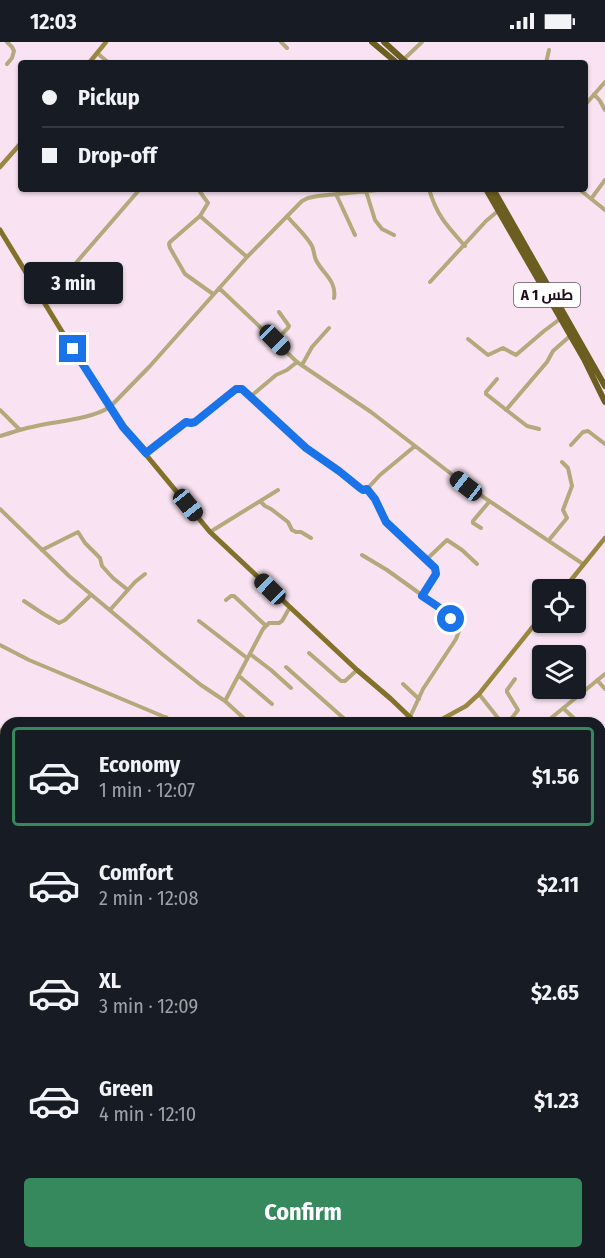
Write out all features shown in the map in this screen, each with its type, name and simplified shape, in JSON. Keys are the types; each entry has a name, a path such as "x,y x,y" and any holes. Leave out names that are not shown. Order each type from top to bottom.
{"highway":[{"path":"372,42 399,60"},
{"path":"384,42 400,60"},
{"name":"A 1 طس","path":"488,192 571,335 605,402"},
{"name":"A 1 طس","path":"496,192 605,387"}],"main road":[{"path":"0,230 110,407 210,532 410,717"}],"street":[{"path":"7,42 14,51 8,64"},
{"path":"91,60 106,42"},
{"path":"280,42 287,48"},
{"path":"404,60 422,42"},
{"path":"547,60 549,50"},
{"path":"97,53 105,60"},
{"path":"588,101 605,82"},
{"path":"594,94 602,101 605,110"},
{"path":"0,167 18,146"},
{"path":"591,199 605,180"},
{"path":"43,301 137,192"},
{"path":"200,192 208,203 200,216 169,244 185,274 213,294"},
{"path":"0,436 78,418 104,411 110,407 150,366 247,257 297,206 308,198 356,192"},
{"path":"366,192 375,220 382,229 394,235"},
{"path":"430,192 443,221 465,246"},
{"path":"583,192 605,210"},
{"path":"336,194 355,234"},
{"path":"430,282 498,210"},
{"path":"200,216 247,257"},
{"path":"287,216 313,247 316,260 333,285 334,298"},
{"path":"219,288 297,362 352,399 466,486 583,564"},
{"path":"275,340 288,328 279,312"},
{"path":"468,339 488,355 503,348 516,355 561,318"},
{"path":"302,365 312,347 328,328"},
{"path":"506,410 547,362 553,351 571,335"},
{"path":"250,397 276,375 297,362"},
{"path":"497,379 486,394 527,426 539,429"},
{"path":"146,453 186,422 195,422 236,389 242,389 315,455 363,490 367,489 415,446"},
{"path":"0,410 20,430"},
{"path":"572,445 583,432 588,431 605,444"},
{"path":"549,540 567,520 563,510 572,486 568,468 562,462"},
{"path":"367,489 375,499 386,522 435,568 436,574 422,596"},
{"path":"210,532 278,490"},
{"path":"260,501 288,522 292,530 311,538"},
{"path":"481,528 472,523 472,520 489,502"},
{"path":"0,508 91,595 242,717"},
{"path":"42,550 78,532 100,558 102,566 128,590"},
{"path":"427,559 447,540 477,564"},
{"path":"571,579 604,540"},
{"path":"362,555 440,608 451,619 459,633 423,689 410,717"},
{"path":"110,610 145,574"},
{"path":"24,602 59,623 91,595"},
{"path":"226,600 234,596 265,625"},
{"path":"225,701 265,625 282,621 290,607"},
{"path":"199,621 291,688"},
{"path":"445,717 479,694 532,628"},
{"path":"0,645 29,660 166,717"},
{"path":"309,653 341,681 345,681 357,670"},
{"path":"286,667 342,717"},
{"path":"552,717 605,674"},
{"path":"239,676 272,704"},
{"path":"512,717 518,709 507,690 514,679"},
{"path":"597,680 605,689"},
{"path":"403,684 419,699"},
{"path":"479,694 497,717"},
{"path":"563,708 573,717"}],"route":[{"path":"73,349 123,427 146,453 186,422 195,422 236,389 242,389 315,455 363,490 367,489 375,499 386,522 437,570 422,596 451,619"}]}
